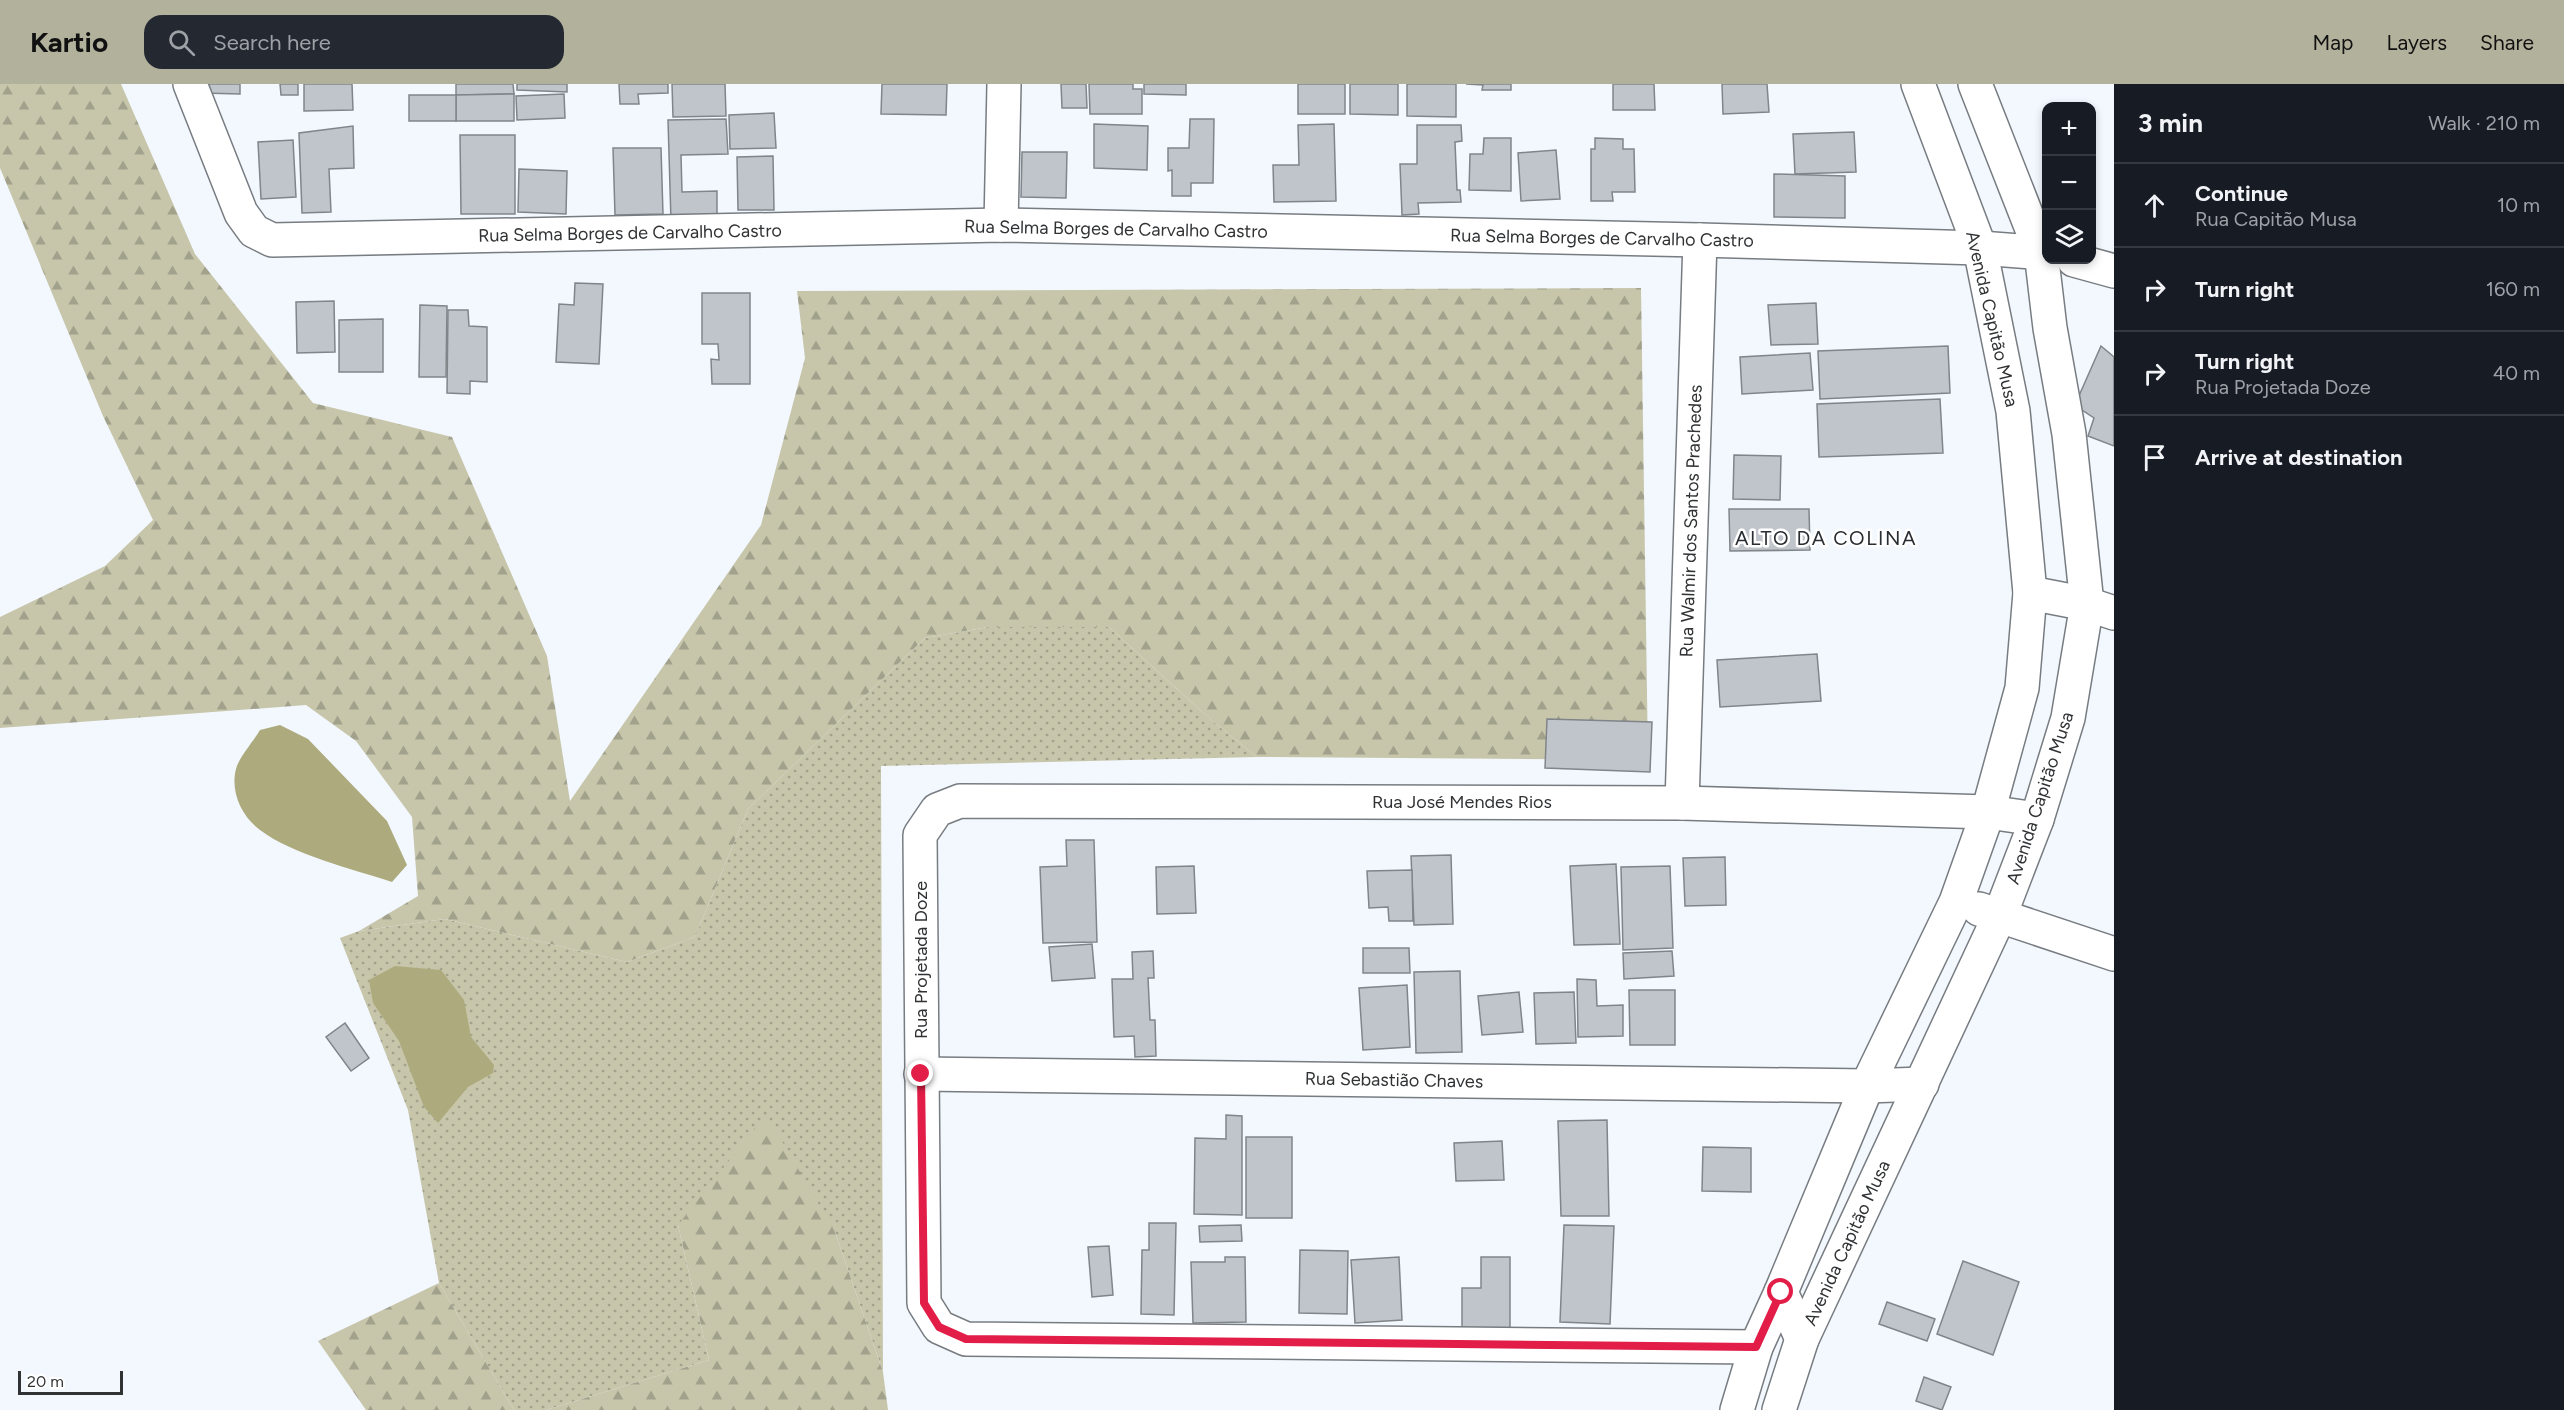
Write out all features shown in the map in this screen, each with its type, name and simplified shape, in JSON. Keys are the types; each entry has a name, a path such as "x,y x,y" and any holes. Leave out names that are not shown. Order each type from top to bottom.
{"street":[{"name":"Rua Selma Borges de Carvalho Castro","path":"190,84 241,213 255,231 272,240 1001,225 1700,240 2042,252"},
{"path":"1001,225 1004,84"},
{"name":"Avenida Capitão Musa","path":"1802,1339 1781,1292 1866,1086 1956,902 1988,812 2022,688 2030,594 2013,411 1980,248 1918,84"},
{"name":"Avenida Capitão Musa","path":"1975,84 2042,247"},
{"name":"Rua Walmir dos Santos Prachedes","path":"1682,803 1700,240"},
{"name":"Avenida Capitão Musa","path":"1779,1410 1802,1339 2000,915 2037,819 2100,609 2050,328 2045,264"},
{"path":"2087,264 2114,272"},
{"path":"2030,594 2100,609"},
{"name":"Rua José Mendes Rios","path":"937,810 960,801 1682,803 1988,812 2037,819"},
{"name":"Rua Projetada Doze","path":"937,810 920,835 924,1303 939,1327 966,1339 1756,1347"},
{"path":"1956,902 2114,954"},
{"name":"Rua Sebastião Chaves","path":"921,1074 1866,1086 1922,1084"},
{"path":"1737,1410 1756,1347 1781,1292"}],"green space":[{"path":"0,84 121,84 195,254 313,403 452,437 547,656 570,801 761,525 805,358 797,291 1641,288 1648,760 1257,757 1210,719 1109,627 988,627 925,638 748,809 695,937 627,962 445,919 359,931 418,896 412,817 356,741 306,705 0,728 0,617 105,566 153,520 103,416 0,168"},
{"path":"988,627 1109,627 1210,719 1257,757 881,766 883,1372 835,1232 678,1225 709,1360 546,1410 514,1410 439,1283 408,1110 340,938 359,931 445,919 627,962 695,937 748,809 925,638"},
{"path":"766,1114 835,1232 883,1372 888,1410 546,1410 709,1360 678,1225"},
{"path":"439,1283 514,1410 366,1410 318,1341"}],"shaded area":[{"path":"280,725 308,739 387,821 407,865 392,882 289,847 260,830 243,811 235,786 238,764 260,730"},
{"path":"395,966 441,970 464,1000 471,1037 494,1065 493,1073 468,1087 438,1123 424,1107 399,1041 373,1003 369,980"}],"building":[{"path":"202,84 240,84 240,94 202,93"},
{"path":"280,84 298,84 298,95 281,95"},
{"path":"304,84 352,84 353,110 304,111"},
{"path":"456,84 513,84 514,94 456,95"},
{"path":"517,84 567,84 567,92 517,90"},
{"path":"619,84 668,84 668,93 638,94 639,104 620,104"},
{"path":"672,84 725,84 726,116 673,117"},
{"path":"882,84 947,84 946,115 881,114"},
{"path":"1061,84 1086,84 1087,108 1062,108"},
{"path":"1089,84 1133,84 1133,89 1142,89 1142,114 1090,114"},
{"path":"1144,84 1186,84 1186,95 1144,94"},
{"path":"1298,84 1345,84 1345,114 1298,114"},
{"path":"1350,84 1398,84 1398,115 1350,114"},
{"path":"1407,84 1456,84 1456,117 1407,116"},
{"path":"1466,84 1511,84 1511,90 1482,90 1483,85"},
{"path":"1613,84 1654,84 1655,110 1613,110"},
{"path":"1722,84 1767,84 1769,112 1723,114"},
{"path":"514,94 514,121 456,121 456,95"},
{"path":"564,94 565,118 517,120 516,96"},
{"path":"409,95 456,95 456,121 409,121"},
{"path":"774,113 776,148 730,149 729,115"},
{"path":"726,119 728,154 681,155 682,192 717,191 717,220 671,221 668,120"},
{"path":"1190,119 1214,119 1213,183 1191,183 1191,196 1172,196 1172,170 1168,171 1168,148 1189,148"},
{"path":"1094,124 1148,126 1147,170 1094,168"},
{"path":"1334,124 1336,201 1274,202 1273,165 1299,165 1298,125"},
{"path":"1417,125 1461,125 1462,141 1455,142 1457,190 1460,190 1461,202 1418,203 1419,214 1402,215 1400,164 1417,164"},
{"path":"353,126 354,168 329,169 331,212 302,213 299,133"},
{"path":"1854,132 1856,172 1795,174 1793,134"},
{"path":"460,135 515,135 515,214 461,214"},
{"path":"1484,138 1511,138 1511,191 1469,190 1470,154 1483,154"},
{"path":"1595,138 1623,139 1623,149 1634,149 1635,192 1612,192 1613,201 1591,201 1591,149 1595,149"},
{"path":"293,140 296,197 261,199 258,142"},
{"path":"613,148 661,148 663,214 615,215"},
{"path":"1556,150 1560,199 1521,201 1518,153"},
{"path":"1022,152 1067,152 1066,198 1021,197"},
{"path":"773,156 774,210 738,210 737,157"},
{"path":"519,169 567,171 566,214 518,212"},
{"path":"1774,174 1845,176 1845,218 1774,217"},
{"path":"575,283 603,284 599,364 556,362 559,304 574,305"},
{"path":"702,293 750,293 750,384 712,384 711,359 719,360 718,344 702,344"},
{"path":"334,301 335,352 297,353 296,302"},
{"path":"1816,303 1818,344 1771,345 1768,305"},
{"path":"420,305 447,306 446,377 419,377"},
{"path":"448,310 468,310 469,326 487,327 487,382 470,381 470,394 447,393"},
{"path":"383,319 383,372 339,372 339,320"},
{"path":"1948,346 1950,393 1820,399 1818,351"},
{"path":"2101,346 2114,357 2114,446 2088,436 2094,418 2082,410 2078,398"},
{"path":"1810,353 1813,390 1742,394 1740,357"},
{"path":"1940,399 1943,453 1819,457 1817,404"},
{"path":"1734,455 1781,456 1780,500 1733,499"},
{"path":"1729,509 1809,509 1810,550 1730,551"},
{"path":"1817,654 1821,701 1720,707 1717,660"},
{"path":"1547,719 1652,722 1650,772 1545,768"},
{"path":"1066,840 1094,840 1097,942 1043,943 1040,867 1067,866"},
{"path":"1451,855 1453,924 1414,925 1411,856"},
{"path":"1725,857 1726,905 1685,906 1683,858"},
{"path":"1616,864 1620,944 1574,945 1570,866"},
{"path":"1194,866 1196,913 1157,914 1156,867"},
{"path":"1670,866 1673,948 1623,950 1621,867"},
{"path":"1412,870 1413,921 1389,921 1388,907 1369,908 1367,871"},
{"path":"1092,944 1095,978 1052,981 1049,947"},
{"path":"1363,948 1409,948 1410,973 1363,973"},
{"path":"1153,951 1154,978 1148,978 1150,1020 1155,1020 1156,1056 1135,1057 1134,1036 1114,1037 1112,979 1133,979 1132,952"},
{"path":"1672,951 1674,976 1624,979 1623,953"},
{"path":"1460,971 1462,1052 1416,1053 1414,972"},
{"path":"1577,979 1596,980 1597,1006 1623,1005 1623,1036 1578,1037"},
{"path":"1407,985 1410,1047 1363,1050 1359,988"},
{"path":"1629,990 1675,990 1675,1045 1630,1045"},
{"path":"1519,992 1523,1032 1482,1035 1478,996"},
{"path":"1574,992 1576,1043 1536,1044 1534,993"},
{"path":"345,1023 369,1058 351,1071 326,1037"},
{"path":"1226,1115 1242,1116 1242,1215 1194,1214 1195,1138 1226,1139"},
{"path":"1607,1120 1609,1216 1561,1216 1558,1121"},
{"path":"1246,1137 1292,1137 1292,1218 1246,1218"},
{"path":"1502,1141 1504,1180 1456,1181 1454,1143"},
{"path":"1703,1147 1751,1148 1751,1192 1702,1191"},
{"path":"1149,1223 1176,1223 1174,1315 1141,1314 1142,1250 1149,1250"},
{"path":"1241,1225 1242,1241 1200,1242 1199,1226"},
{"path":"1564,1225 1614,1226 1610,1324 1560,1322"},
{"path":"1109,1246 1113,1295 1092,1297 1088,1247"},
{"path":"1300,1250 1348,1251 1347,1314 1299,1313"},
{"path":"1225,1257 1245,1257 1246,1322 1193,1323 1191,1262 1225,1262"},
{"path":"1399,1257 1402,1320 1355,1323 1351,1260"},
{"path":"1481,1257 1510,1257 1510,1328 1462,1328 1462,1288 1481,1288"},
{"path":"1963,1261 2019,1282 1993,1355 1937,1334"},
{"path":"1887,1302 1935,1319 1927,1341 1879,1324"},
{"path":"1924,1377 1951,1387 1942,1410 1916,1401"}],"district":[{"name":"ALTO DA COLINA","path":"1826,538"}],"route":[{"path":"921,1074 924,1303 939,1327 966,1339 1756,1347 1781,1292"}]}
